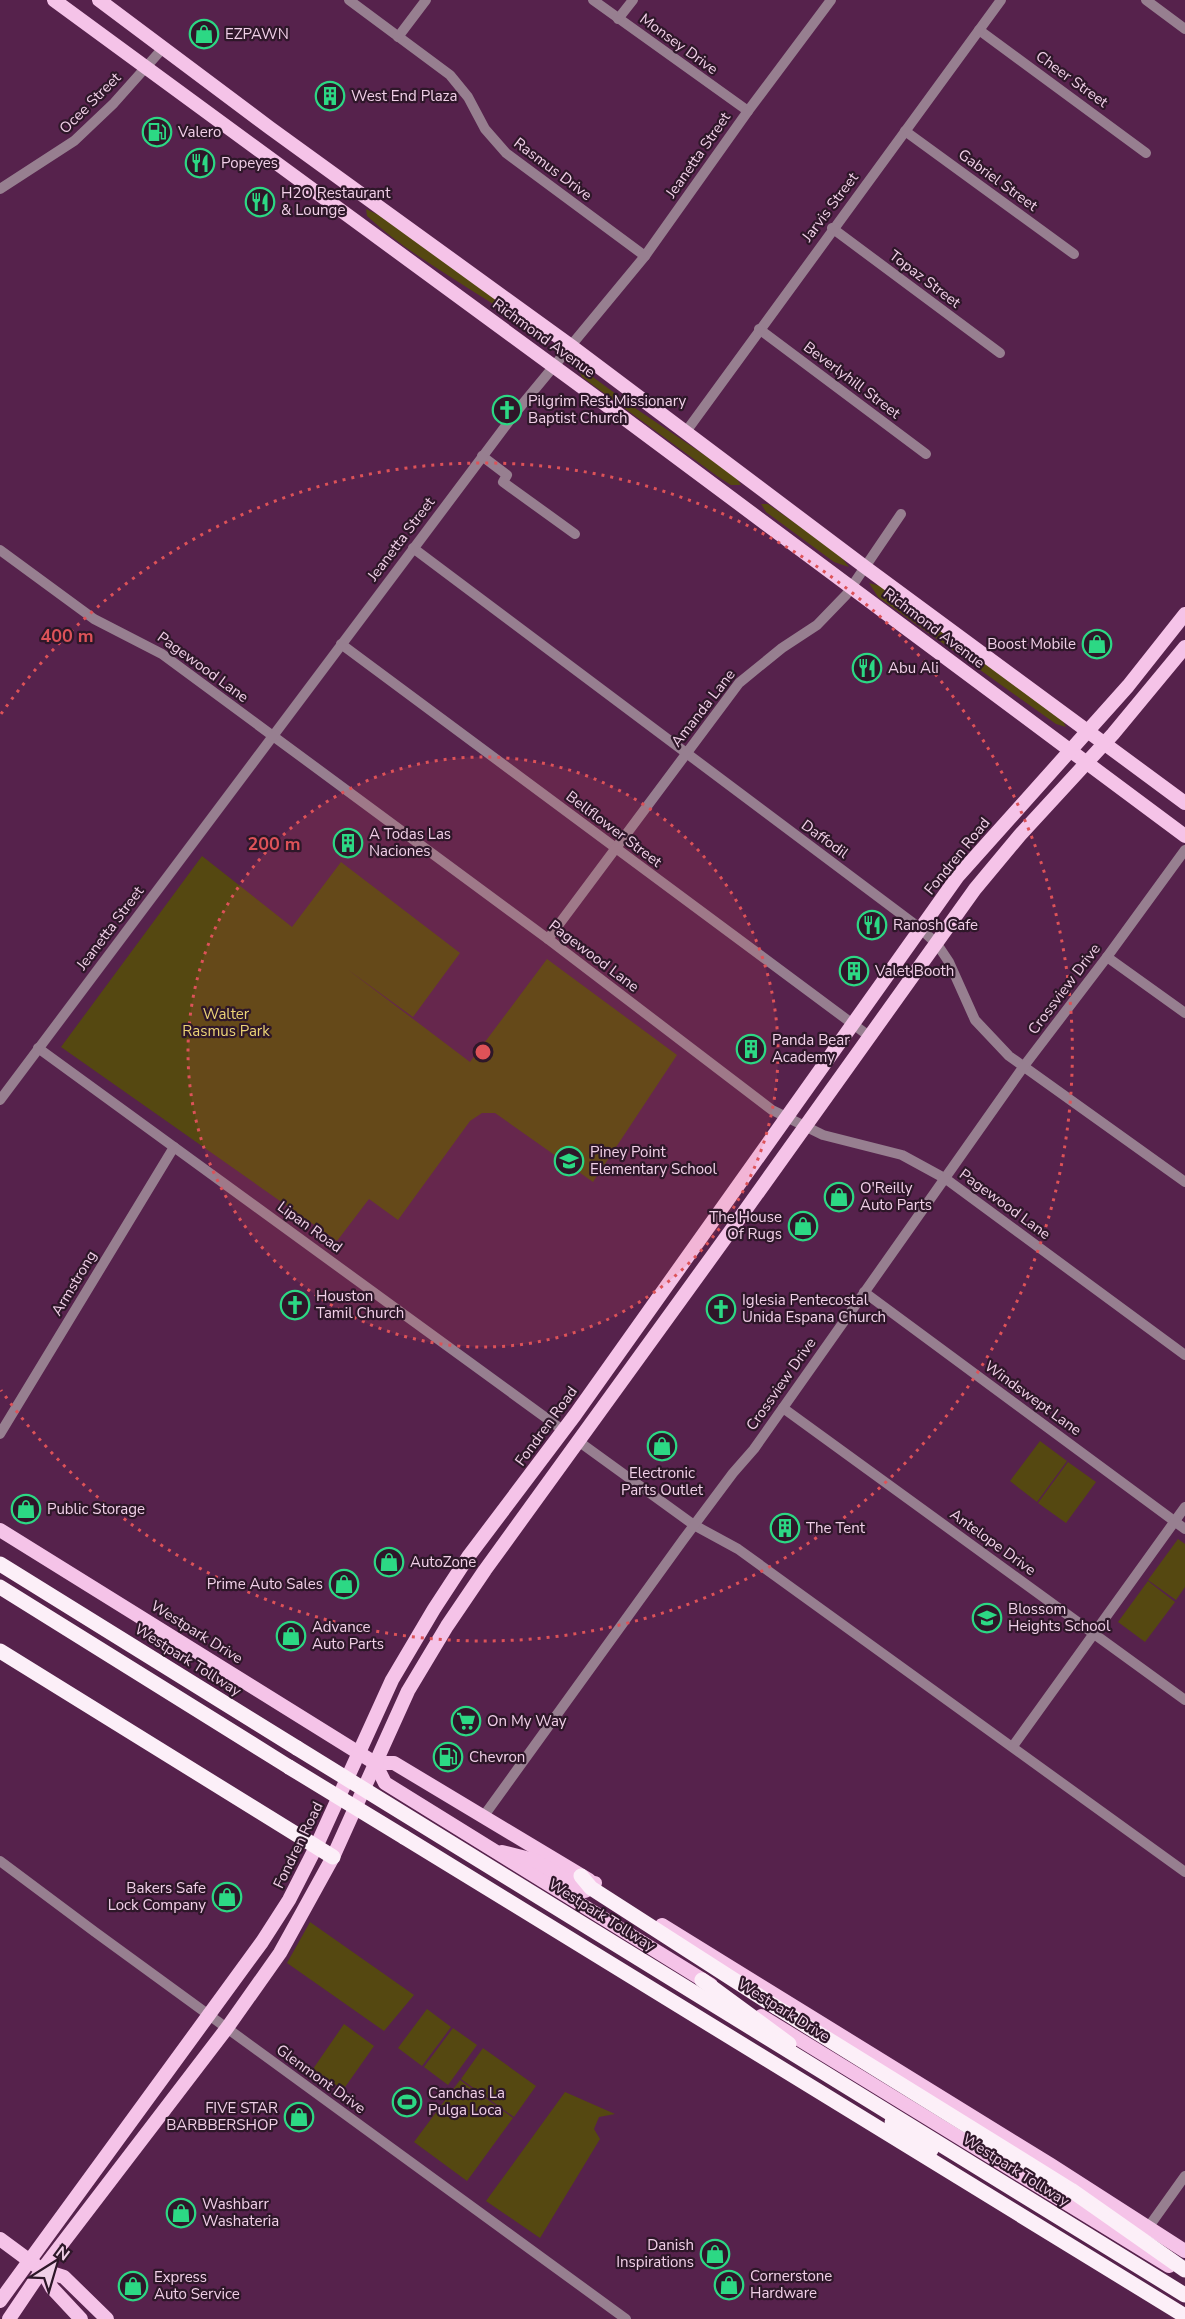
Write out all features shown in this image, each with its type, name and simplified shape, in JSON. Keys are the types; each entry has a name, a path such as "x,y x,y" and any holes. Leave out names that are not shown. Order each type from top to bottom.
{"highway":[{"name":"Westpark Tollway","path":"0,1564 1185,2295"},
{"path":"0,1587 793,2078 1185,2316"},
{"path":"0,1651 333,1857"},
{"path":"581,1876 776,2007 1071,2190 1185,2270"},
{"path":"702,1980 998,2201"}],"main road":[{"name":"Richmond Avenue","path":"54,0 852,587 1185,836"},
{"name":"Richmond Avenue","path":"99,0 571,346 1185,803"},
{"name":"Fondren Road","path":"0,2301 209,2015 289,1900 316,1847 392,1680 468,1557 564,1431 958,876 1128,686 1185,614"},
{"path":"9,2319 42,2270 227,2028 280,1953 333,1857 408,1691 484,1570 982,880 1027,827 1105,743 1185,647"},
{"path":"714,1221 729,1233"},
{"path":"643,1320 657,1332"},
{"path":"578,1440 579,1424 612,1363"},
{"path":"537,1497 547,1467 565,1443 564,1431"},
{"name":"Westpark Drive","path":"0,1530 360,1753 375,1763 385,1783 1185,2276"},
{"path":"468,1557 484,1570"},
{"path":"405,1658 421,1669"},
{"name":"Westpark Drive","path":"375,1763 394,1763 581,1876"},
{"name":"Westpark Drive","path":"489,1848 534,1860 585,1891 593,1886 1051,2165 1185,2251"},
{"path":"132,2119 147,2131"},
{"path":"0,2239 42,2270 64,2277 107,2319"},
{"path":"42,2270 52,2288 81,2319"}],"street":[{"name":"Rasmus Drive","path":"349,0 459,84 468,96 484,129 506,153 645,256"},
{"path":"398,37 426,0"},
{"name":"Monsey Drive","path":"593,0 748,111"},
{"path":"618,19 633,0"},
{"name":"Jeanetta Street","path":"0,1100 482,456 645,256 748,111 831,0"},
{"name":"Jarvis Street","path":"685,433 1000,0"},
{"path":"1146,0 1185,29"},
{"name":"Cheer Street","path":"979,30 1146,153"},
{"name":"Ocee Street","path":"0,189 74,141 114,103 163,48"},
{"name":"Gabriel Street","path":"905,131 1074,254"},
{"name":"Topaz Street","path":"832,228 1000,353"},
{"name":"Beverlyhill Street","path":"759,329 926,454"},
{"path":"482,456 507,475 502,482 575,534"},
{"name":"Amanda Lane","path":"548,939 739,683 782,648 817,625 852,587 902,514"},
{"name":"Daffodil","path":"413,548 921,929 937,944 949,962 975,1020 1009,1056 1185,1182"},
{"name":"Pagewood Lane","path":"0,550 85,613 162,654 548,939 772,1110 823,1135 902,1155 946,1179 1185,1355"},
{"name":"Bellflower Street","path":"341,644 869,1036"},
{"name":"Crossview Drive","path":"483,1817 694,1525 754,1449 1024,1066 1185,850"},
{"path":"1107,957 1185,1013"},
{"name":"Lipan Road","path":"38,1048 564,1431"},
{"name":"Armstrong","path":"0,1434 174,1147"},
{"name":"Windswept Lane","path":"864,1292 1185,1529"},
{"name":"Antelope Drive","path":"783,1408 1185,1700"},
{"path":"578,1440 694,1525 738,1550 1185,1872"},
{"path":"1012,1746 1185,1507"},
{"name":"Glenmont Drive","path":"0,1860 626,2319"},
{"path":"1135,2246 1185,2176"}],"green space":[{"path":"366,209 383,217 501,302 544,338 522,326 490,302 411,251 367,216"},
{"path":"578,369 582,369 734,475 741,485 731,485 717,476 582,377"},
{"path":"761,504 768,504 838,553 849,567 834,562 766,512"},
{"path":"869,583 887,588 1062,719 1066,727 1056,724 878,597"},
{"name":"Walter Rasmus Park","path":"202,856 292,927 341,862 460,953 413,1017 347,969 470,1062 547,959 677,1055 593,1182 495,1113 482,1113 470,1121 398,1220 369,1199 337,1241 61,1047"},
{"path":"1040,1441 1067,1461 1037,1502 1010,1481"},
{"path":"1068,1462 1096,1482 1066,1523 1038,1503"},
{"path":"1178,1539 1185,1544 1185,1587 1176,1600 1148,1580"},
{"path":"1148,1581 1175,1602 1145,1642 1118,1622"},
{"path":"310,1922 414,1995 384,2031 287,1963"},
{"path":"427,2009 451,2027 422,2066 398,2048"},
{"path":"344,2024 374,2046 343,2090 313,2069"},
{"path":"453,2028 477,2045 448,2085 424,2067"},
{"path":"483,2048 536,2086 514,2117 461,2079"},
{"path":"460,2080 513,2118 467,2181 414,2142"},
{"path":"565,2092 615,2114 599,2117 594,2129 600,2139 540,2238 486,2201"}],"place":[{"name":"EZPAWN","path":"204,34"},
{"name":"West End Plaza","path":"330,96"},
{"name":"Valero","path":"157,132"},
{"name":"Popeyes","path":"200,163"},
{"name":"H2O Restaurant & Lounge","path":"260,202"},
{"name":"Pilgrim Rest Missionary Baptist Church","path":"507,410"},
{"name":"Boost Mobile","path":"1097,644"},
{"name":"Abu Ali","path":"867,668"},
{"name":"A Todas Las Naciones","path":"348,843"},
{"name":"Ranosh Cafe","path":"872,925"},
{"name":"Valet Booth","path":"854,971"},
{"name":"Panda Bear Academy","path":"751,1049"},
{"name":"Piney Point Elementary School","path":"569,1161"},
{"name":"O'Reilly Auto Parts","path":"839,1197"},
{"name":"The House Of Rugs","path":"803,1226"},
{"name":"Houston Tamil Church","path":"295,1305"},
{"name":"Iglesia Pentecostal Unida Espana Church","path":"721,1309"},
{"name":"Electronic Parts Outlet","path":"662,1446"},
{"name":"Public Storage","path":"26,1509"},
{"name":"The Tent","path":"785,1528"},
{"name":"AutoZone","path":"389,1562"},
{"name":"Prime Auto Sales","path":"344,1584"},
{"name":"Blossom Heights School","path":"987,1618"},
{"name":"Advance Auto Parts","path":"291,1636"},
{"name":"On My Way","path":"466,1721"},
{"name":"Chevron","path":"448,1757"},
{"name":"Bakers Safe Lock Company","path":"227,1897"},
{"name":"Canchas La Pulga Loca","path":"407,2102"},
{"name":"FIVE STAR BARBBERSHOP","path":"299,2117"},
{"name":"Washbarr Washateria","path":"181,2213"},
{"name":"Danish Inspirations","path":"715,2254"},
{"name":"Cornerstone Hardware","path":"729,2285"},
{"name":"Express Auto Service","path":"133,2286"}]}
